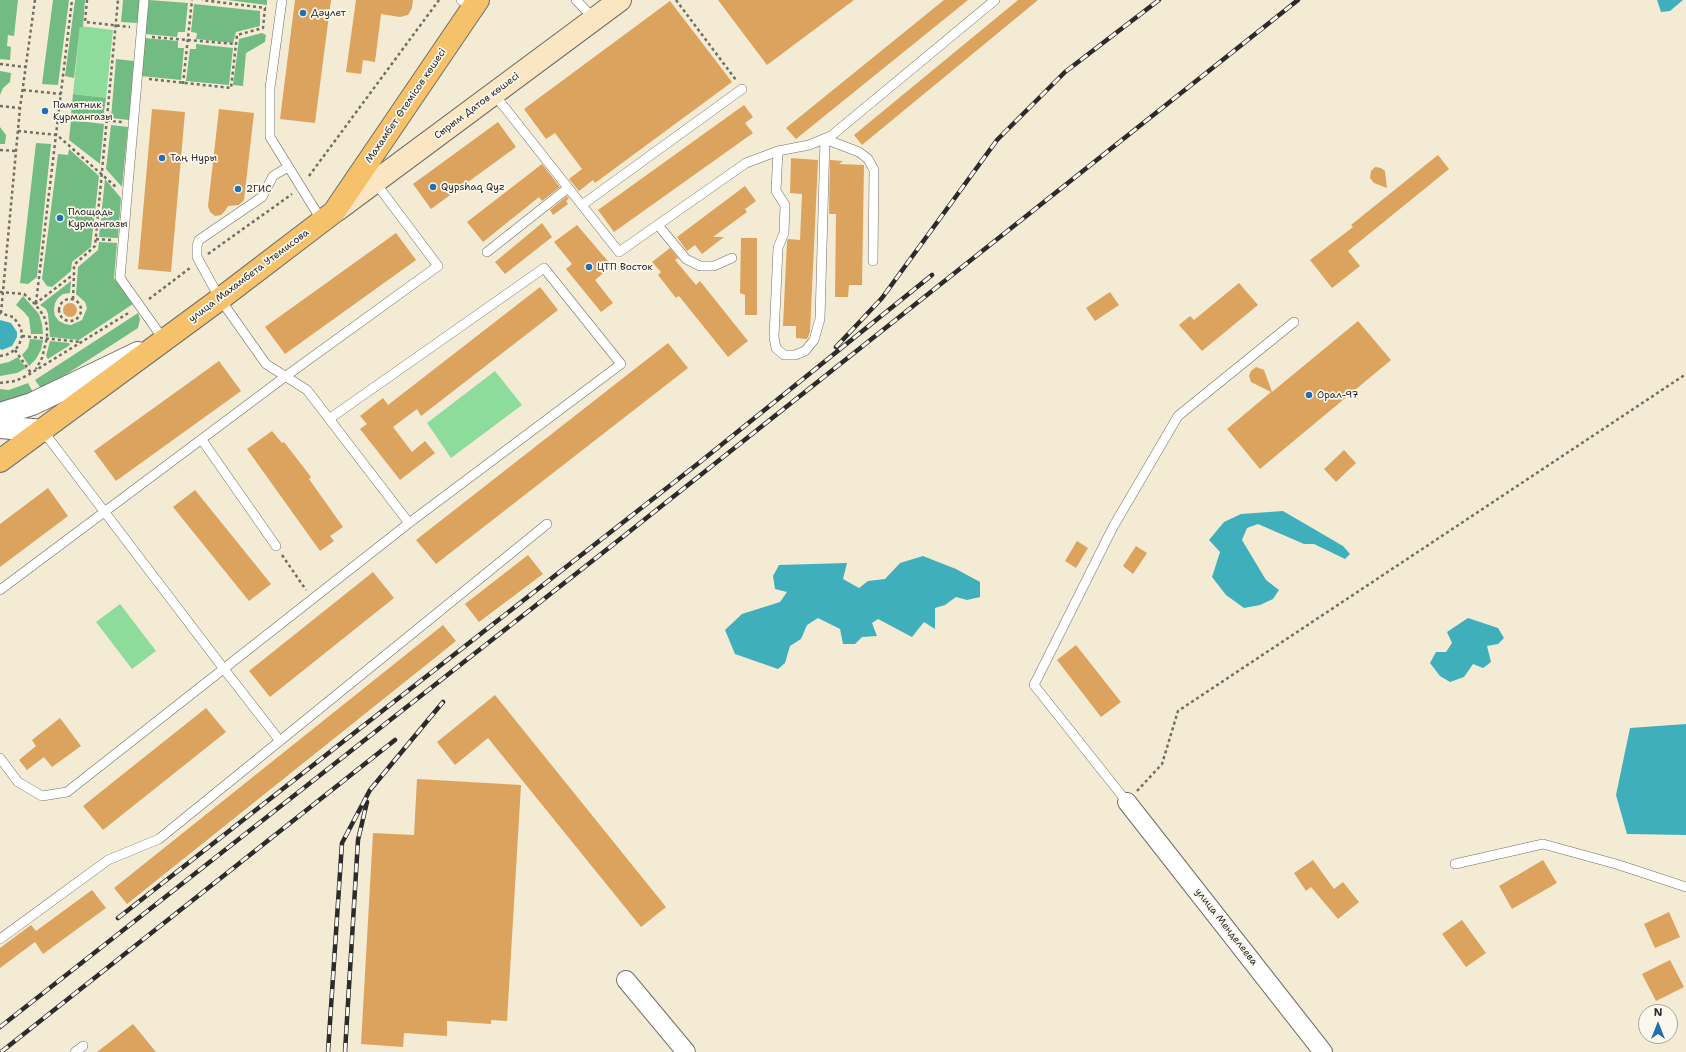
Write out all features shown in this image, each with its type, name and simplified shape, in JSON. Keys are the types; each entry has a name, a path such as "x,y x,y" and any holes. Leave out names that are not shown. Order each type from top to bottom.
{"main road":[{"name":"Сырым Датов көшесі","path":"328,216 620,0"},
{"name":"Махамбет Өтемісов көшесі","path":"328,216 471,3"},
{"name":"улица Махамбета Утемисова","path":"0,461 164,341 328,216"}],"street":[{"name":"улица Махамбета Утемисова","path":"0,414 32,404 164,341"},
{"path":"0,427 43,431"},
{"name":"улица Менделеева","path":"1127,802 1323,1052"},
{"path":"626,980 686,1052"}],"lane":[{"path":"144,0 135,124 120,278 164,341"},
{"path":"282,0 270,88 270,137 288,167 328,216"},
{"path":"576,0 594,19"},
{"path":"494,94 619,252 746,163 778,151 809,145 831,136 995,0"},
{"path":"582,205 742,89"},
{"path":"778,151 776,191 785,205 784,233 778,248 774,337 776,348 784,355 795,355 805,351 814,340 820,319 825,139"},
{"path":"825,139 858,152 868,159 874,170 873,261"},
{"path":"288,167 273,176 262,197 199,240 197,246 197,257 220,299 266,364 307,390 409,523"},
{"path":"0,590 286,376 438,266 375,182"},
{"path":"486,252 568,188"},
{"path":"658,225 686,259 700,266 714,266 732,258"},
{"path":"0,758 18,782 42,796 67,792 409,523 621,364 544,268 329,419"},
{"path":"1127,802 1034,685 1112,527 1178,416 1294,322"},
{"path":"43,431 104,513 280,741"},
{"path":"202,440 276,546"},
{"path":"0,939 108,860 158,839 547,524"},
{"path":"1455,864 1543,844 1616,864 1686,887"},
{"path":"75,1052 83,1046"}],"path":[{"path":"0,356 6,355 15,350 22,336 21,328 13,317 0,313 20,108 35,0"},
{"path":"36,304 72,0"},
{"path":"87,0 85,22 116,26 188,40 235,44"},
{"path":"73,299 74,265 95,246 118,0"},
{"path":"183,84 192,0"},
{"path":"138,78 231,88 237,35 263,28 265,8 202,0"},
{"path":"676,0 742,89"},
{"path":"0,64 25,67"},
{"path":"23,90 61,94"},
{"path":"0,106 20,108"},
{"path":"58,116 135,124"},
{"path":"18,131 57,135 102,173 128,198"},
{"path":"0,150 16,151"},
{"path":"96,239 123,241"},
{"path":"36,304 74,274"},
{"path":"1,292 24,294 36,304 44,316 47,326 47,338 44,353 36,370"},
{"path":"66,299 73,299 76,300 81,306 80,314 75,320 68,321 61,317 58,307 66,299"},
{"path":"0,383 14,381 31,373 139,306"},
{"path":"22,336 82,342"},
{"path":"15,350 31,373"},
{"path":"1127,802 1162,764 1178,711 1686,374"},
{"path":"276,546 312,599"}],"green space":[{"path":"0,0 18,0 14,36 8,35 7,46 11,47 10,60 0,59"},
{"path":"53,0 69,0 58,85 42,84"},
{"path":"75,0 85,0 83,27 80,27 74,78 65,76"},
{"path":"123,0 140,0 138,23 121,22"},
{"path":"149,0 188,3 185,32 178,32 177,37 145,34"},
{"path":"227,0 267,0 267,5"},
{"path":"194,4 260,11 260,26 236,32 233,43 196,39 197,33 191,32"},
{"path":"80,26 113,30 106,98 73,94"},
{"path":"262,33 266,35 265,42 246,53 243,86 233,85 239,39"},
{"path":"145,38 178,41 178,48 184,48 181,80 141,76"},
{"path":"196,44 233,48 229,85 186,81 190,49 196,49"},
{"path":"116,59 134,61 129,120 111,118"},
{"path":"0,71 11,73 10,82 3,88 0,95"},
{"path":"73,94 106,98 103,118 71,114"},
{"path":"71,120 104,124 100,164 69,140"},
{"path":"111,125 128,127 122,187 106,169"},
{"path":"0,127 6,135 5,144 0,144"},
{"path":"36,143 51,144 37,277 28,284 20,283"},
{"path":"69,149 99,176 91,247 72,262 71,271 52,287 47,286 42,279 58,154 68,155"},
{"path":"105,179 121,198 118,238 99,237"},
{"path":"99,242 117,243 114,278 133,304 79,340 50,337 48,314 46,309 40,305 71,281 70,293 63,294 55,303 55,316 59,321 71,325 82,320 87,308 85,302 76,294 78,267 98,250"},
{"path":"23,296 39,314 43,334 31,334 29,318 16,305"},
{"path":"138,313 140,319 138,328 42,390 35,380"},
{"path":"30,339 43,340 41,350 36,359 29,366 22,355 28,348"},
{"path":"50,341 69,343 70,345 48,359 46,356"},
{"path":"18,357 26,368 17,373 0,376 0,364 9,362"},
{"path":"495,371 522,405 451,458 427,423"},
{"path":"28,383 34,394 0,406 0,389 9,390"},
{"path":"120,604 156,651 132,669 96,622"}],"water":[{"path":"1657,0 1683,0 1670,11 1661,12"},
{"path":"0,320 11,323 17,332 17,337 12,346 2,350 0,349"},
{"path":"1283,511 1343,546 1350,554 1345,559 1314,544 1304,544 1258,524 1247,528 1242,540 1266,580 1279,590 1273,599 1260,605 1244,608 1226,595 1212,577 1220,552 1209,540 1224,522 1241,514"},
{"path":"923,556 956,569 980,582 980,597 967,600 956,597 945,605 935,608 935,629 924,622 912,637 878,619 872,623 877,636 862,637 855,644 843,644 840,629 818,618 807,625 801,639 790,646 785,663 778,669 735,654 725,630 742,614 780,602 787,592 775,589 773,576 779,565 847,563 843,579 859,588 868,581 885,579 900,563"},
{"path":"1468,618 1498,628 1504,638 1498,644 1487,646 1491,662 1483,668 1473,664 1464,677 1450,682 1440,676 1430,663 1436,652 1446,652 1452,643 1447,632"},
{"path":"1686,724 1686,835 1627,834 1616,795 1630,728"}],"building":[{"path":"295,0 331,0 315,123 280,119"},
{"path":"356,0 413,0 412,8 408,15 400,17 381,14 375,62 363,60 361,74 346,72"},
{"path":"718,0 854,0 767,65"},
{"path":"944,0 968,0 796,139 786,128"},
{"path":"1018,0 1038,0 862,145 854,135"},
{"path":"670,1 732,82 595,183 593,180 579,191 569,179 582,169 555,133 546,139 524,109"},
{"path":"744,105 753,117 745,123 753,133 614,232 598,210"},
{"path":"152,109 185,112 171,272 138,269"},
{"path":"219,109 254,113 244,200 239,205 228,206 221,215 215,216 210,212 208,206"},
{"path":"498,122 516,147 431,209 413,184"},
{"path":"1438,155 1449,169 1348,251 1360,266 1332,288 1310,260 1353,227 1351,225"},
{"path":"791,158 818,160 810,332 807,339 796,338 796,326 783,326 787,241 788,239 800,240 802,194 790,193"},
{"path":"830,160 843,161 839,164 864,165 862,285 849,285 848,297 835,297 836,214 829,214"},
{"path":"542,164 560,187 542,201 539,197 483,242 467,222"},
{"path":"1375,167 1381,168 1385,171 1387,188 1374,183 1370,178 1371,171"},
{"path":"745,186 756,201 745,209 747,212 713,237 724,237 702,254 695,245 687,251 677,237"},
{"path":"567,196 569,198 566,201 568,204 553,215 550,210"},
{"path":"542,223 552,237 505,274 495,262"},
{"path":"577,225 612,266 595,280 613,303 601,312 566,269 572,264 554,242"},
{"path":"396,233 416,260 285,354 265,327"},
{"path":"741,238 757,238 757,315 745,315 745,295 740,293"},
{"path":"670,248 678,258 675,260 696,285 700,281 748,341 728,357 679,296 676,298 658,275 661,272 652,262"},
{"path":"1239,283 1258,305 1202,351 1179,325 1190,316 1194,320"},
{"path":"540,287 558,310 421,416 417,409 393,427 412,452 425,441 435,453 400,480 360,429 367,424 360,416 383,398 388,405"},
{"path":"1110,292 1119,305 1095,321 1086,308"},
{"path":"67,303 73,303 77,307 77,313 73,317 67,317 63,313 63,307"},
{"name":"Орал-97","path":"1358,321 1391,360 1260,469 1227,429 1271,392 1251,382 1249,376 1251,371 1256,367 1264,370 1272,392"},
{"path":"668,343 688,368 436,564 416,540"},
{"path":"219,361 241,391 116,481 94,451"},
{"path":"272,431 282,443 284,442 311,477 309,479 343,527 330,536 334,541 320,551 247,449"},
{"path":"1344,450 1356,463 1336,482 1324,469"},
{"path":"48,488 68,516 0,567 0,524"},
{"path":"195,490 271,584 249,601 173,507"},
{"path":"1077,541 1088,548 1076,568 1065,561"},
{"path":"1136,546 1147,553 1133,574 1123,566"},
{"path":"528,555 543,574 479,622 465,604"},
{"path":"373,572 394,598 270,697 249,671"},
{"path":"443,625 456,641 127,904 114,888"},
{"path":"1076,645 1121,702 1101,717 1057,660"},
{"path":"495,695 666,907 641,927 488,738 455,765 437,742"},
{"path":"206,708 226,732 103,830 83,806"},
{"path":"60,718 81,746 52,767 44,757 27,770 19,760 36,746 32,740"},
{"path":"417,779 521,785 507,1021 491,1020 491,1024 447,1021 447,1036 404,1033 403,1047 361,1044 373,833 414,835"},
{"path":"1313,860 1334,889 1343,882 1359,902 1338,919 1311,887 1306,891 1294,873"},
{"path":"1543,860 1557,883 1512,909 1499,886"},
{"path":"92,890 106,908 43,954 35,942 0,968 0,948 31,925 36,931"},
{"path":"1669,912 1680,937 1655,948 1644,924"},
{"path":"1462,920 1486,953 1466,967 1442,934"},
{"path":"1670,960 1684,987 1656,1001 1642,974"},
{"path":"133,1024 156,1052 97,1052"}],"railway":[{"path":"836,347 882,298 997,140 1065,72 1159,0"},
{"path":"0,1027 610,547 1298,0"},
{"path":"118,918 700,462 932,275"},
{"path":"328,1052 342,843 370,790 443,702"},
{"path":"1,1052 395,740"},
{"path":"345,1052 358,840 367,802"}],"place":[{"name":"Дәулет","path":"303,13"},
{"name":"Памятник Курмангазы","path":"45,111"},
{"name":"Таң Нуры","path":"162,158"},
{"name":"Qypshaq Qyz","path":"433,187"},
{"name":"2ГИС","path":"238,189"},
{"name":"Площадь Курмангазы","path":"60,218"},
{"name":"ЦТП Восток","path":"589,267"},
{"name":"Орал-97","path":"1309,395"}]}
